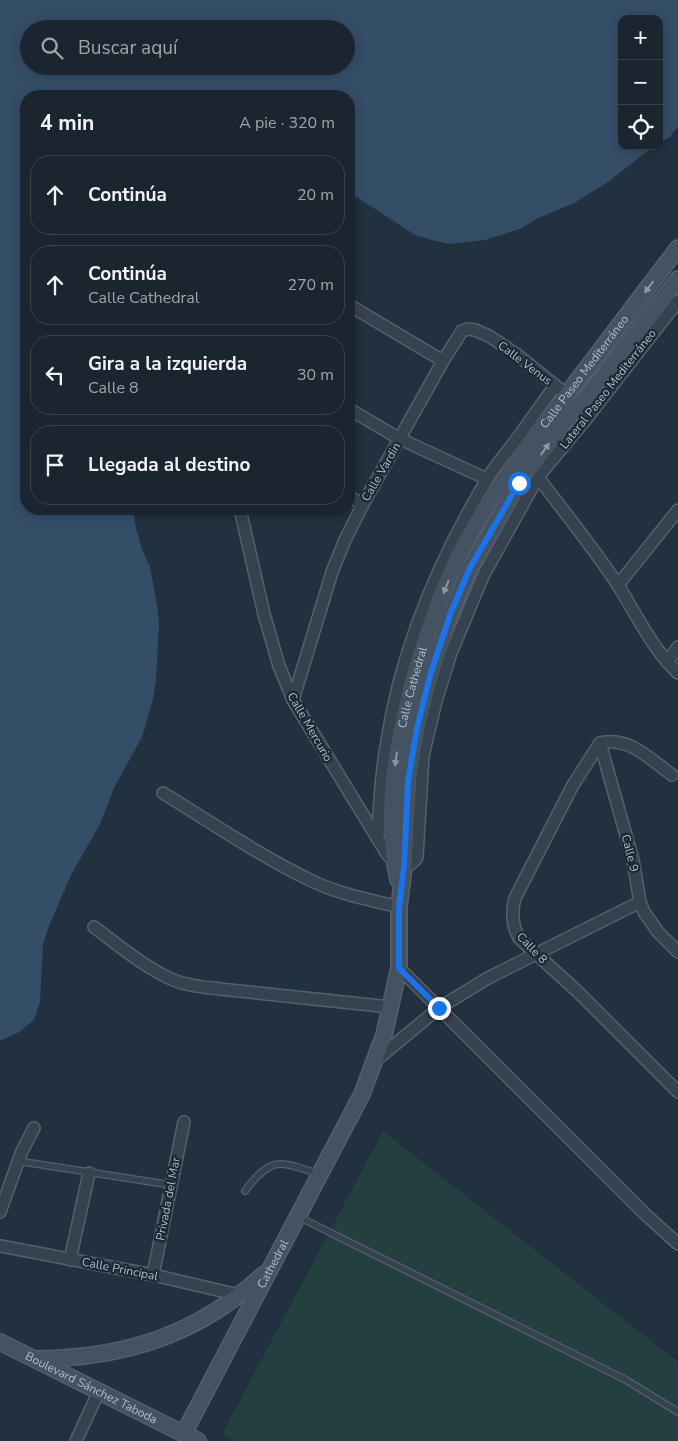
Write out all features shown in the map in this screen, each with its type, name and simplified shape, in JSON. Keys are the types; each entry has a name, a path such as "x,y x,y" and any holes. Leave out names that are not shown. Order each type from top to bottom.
{"street":[{"name":"Calle Paseo Mediterráneo","path":"493,497 561,390 678,248"},
{"name":"Calle Paseo Mediterráneo","path":"498,518 519,483 535,472 563,424 603,377 678,280"},
{"name":"Lateral Paseo Mediterráneo","path":"399,864 413,863 417,857 423,756 436,701 451,653 483,576 535,472 590,414 678,300"},
{"path":"355,309 443,361"},
{"name":"Calle Venus","path":"457,337 468,329 489,336 516,354 561,390"},
{"name":"Calle Vardin","path":"293,700 332,572 345,540 363,504 457,337"},
{"path":"378,839 379,798 387,740 398,687 411,644 436,580 459,530 487,479 561,390"},
{"path":"355,413 400,439 487,479"},
{"path":"520,455 535,472 618,585 667,662 678,673"},
{"name":"Calle Cathedral","path":"362,1094 384,1035 399,968 399,864 393,779 406,710 418,663 454,566 493,497"},
{"path":"355,500 363,504"},
{"path":"618,585 678,510"},
{"name":"Calle Mercurio","path":"241,515 264,614 279,666 293,700 378,839 399,864"},
{"name":"Calle Cathedral","path":"399,864 408,781 417,728 431,672 451,612 466,577 498,518"},
{"path":"667,662 678,647"},
{"path":"600,743 609,741 629,745 642,752 672,775"},
{"name":"Calle 9","path":"600,743 633,860 640,902 649,920 658,932 678,952"},
{"name":"Calle 8","path":"600,743 573,785 515,898 512,909 514,929 519,938 535,954 578,992 678,1092"},
{"path":"163,793 274,861 312,881 334,890 400,900"},
{"path":"375,1061 439,1008 488,978 640,902"},
{"path":"94,927 151,968 172,980 186,984 390,1007"},
{"path":"399,968 645,1214 678,1244"},
{"name":"Cathedral","path":"184,1433 362,1094"},
{"name":"Privada del Mar","path":"153,1275 184,1122"},
{"path":"0,1212 18,1161 34,1128"},
{"path":"70,1260 89,1172"},
{"name":"Calle Principal","path":"0,1246 153,1275 238,1295"},
{"path":"36,1359 70,1359 137,1347 163,1339 212,1314 271,1267"},
{"name":"Boulevard Sánchez Taboda","path":"0,1342 198,1441"},
{"path":"76,1441 99,1391"}],"lane":[{"path":"18,1161 171,1185"},
{"path":"245,1190 265,1167 273,1164 290,1166 320,1174"},
{"path":"298,1216 626,1380 678,1412"}],"green space":[{"path":"383,1131 678,1362 678,1441 235,1441 222,1434"}],"water":[{"path":"0,0 678,0 678,126 670,137 663,141 663,15 618,15 618,150 649,150 608,182 574,203 538,218 522,228 485,240 449,244 415,235 355,196 355,90 20,90 20,515 134,515 142,549 150,567 159,624 156,680 153,699 142,737 114,788 101,822 71,875 49,926 43,944 40,1002 34,1020 19,1032 0,1041"}],"route":[{"path":"439,1008 399,968 399,907 404,866 408,781 417,728 431,672 451,612 470,568 519,483"}]}
